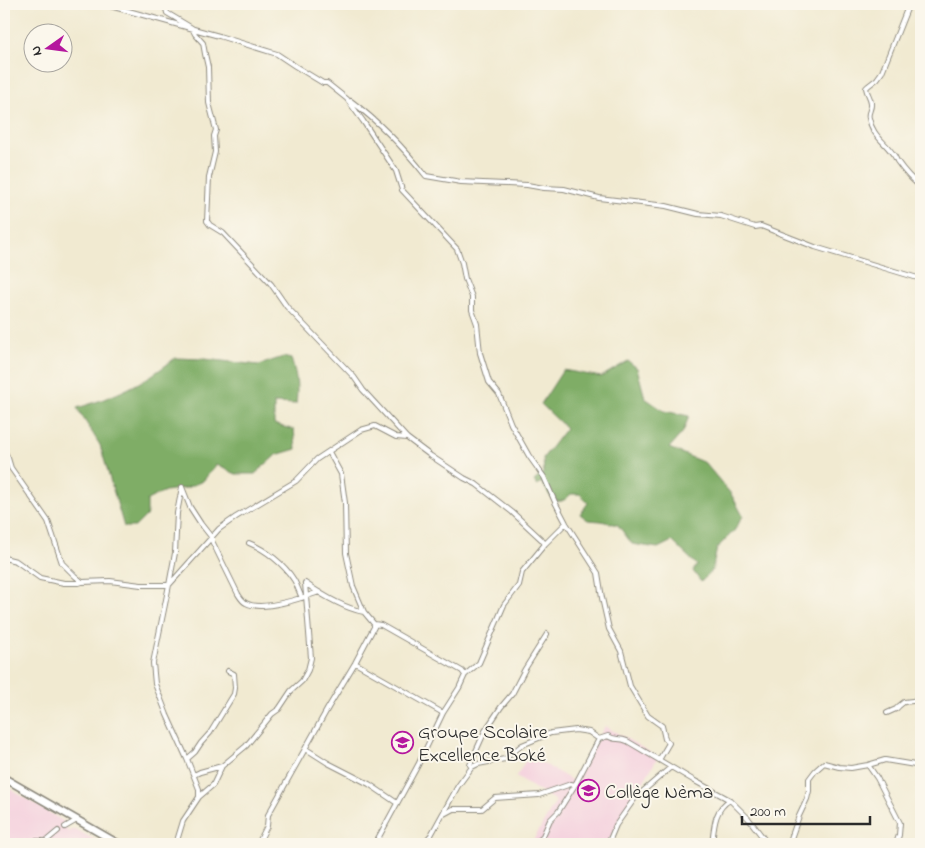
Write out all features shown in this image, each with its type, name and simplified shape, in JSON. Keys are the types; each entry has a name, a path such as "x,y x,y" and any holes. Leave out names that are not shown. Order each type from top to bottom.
{"highway":[{"path":"4,778 119,844"}],"street":[{"path":"103,4 192,28 277,54 323,83 327,83 348,98 406,152 426,176 461,182 564,189 599,198 666,206 698,214 721,216 755,227 761,226 815,247 921,279"},
{"path":"165,4 167,13 192,28 203,43 206,54 209,103 216,130 214,136 216,152 209,177 207,220 210,225 223,233 270,284 287,307 354,377 363,390 407,438 431,456 476,484 512,512 542,539 545,544"},
{"path":"910,4 882,72 866,88 871,101 868,116 872,129 910,178 921,187"},
{"path":"348,98 396,171 402,190 457,249 472,297 472,310 477,324 480,353 489,382 499,394 511,424 529,456 544,476 566,523 598,573 609,629 620,652 630,686 648,716 662,726 665,740 669,743 659,760"},
{"path":"4,558 16,561 40,578 64,583 110,581 141,585 168,585 219,529 296,481 317,459 362,430 375,426 396,437 407,438"},
{"path":"4,451 11,468 48,521 62,563 82,582"},
{"path":"329,452 341,474 345,503 346,553 353,586 364,612 374,624 381,625 462,671 464,675"},
{"path":"199,797 199,789 194,775 155,684 153,663 175,553 177,513 182,487 190,507 212,538 241,600 258,606 278,604 318,592"},
{"path":"375,844 426,750 443,713 459,688 464,675 480,663 504,605 519,584 522,572 545,544 566,523"},
{"path":"249,543 258,547 287,571 295,581 303,598"},
{"path":"194,775 222,766 246,746 302,681 311,658 303,598 304,583 354,610 364,612"},
{"path":"258,844 267,826 268,815 355,663 374,624"},
{"path":"472,767 470,766 472,760 485,731 500,707 512,694 548,634"},
{"path":"355,663 443,713"},
{"path":"187,759 210,733 234,694 236,688 234,674 228,671"},
{"path":"887,713 896,709 904,702 921,700"},
{"path":"423,844 431,835 458,786 472,767 478,764 505,759 522,745 551,733 576,730 589,732 599,739"},
{"path":"533,844 542,838 550,820 558,812 575,786 599,739 608,736 613,739 621,738 730,800 748,818 769,844"},
{"path":"306,749 328,763 369,784 397,803"},
{"path":"789,844 807,799 809,779 814,771 824,763 851,768 885,760 921,766"},
{"path":"868,765 877,778 900,823 896,844"},
{"path":"176,844 183,821 199,797 213,785 222,766"},
{"path":"608,844 616,825 635,798 671,767"},
{"path":"442,815 453,809 482,809 496,798 539,795 571,784 575,786"},
{"path":"712,844 718,812 730,800"},
{"path":"66,827 77,820"},
{"path":"40,844 58,831"},
{"path":"21,844 32,841 46,841"}],"shaded area":[{"name":"Collège Nèma","path":"605,726 658,757 607,844 531,844 556,801 516,777 529,755 573,781"},
{"path":"4,785 63,821 68,832 77,830 102,844 4,844"}],"green space":[{"path":"283,357 291,359 295,371 297,387 296,404 274,403 274,424 294,430 296,449 276,455 255,474 236,474 216,465 203,481 186,488 165,491 147,500 147,515 135,527 124,527 100,445 77,408 104,399 141,382 175,358 259,365"},
{"path":"628,361 637,368 645,398 664,411 689,416 683,432 669,448 705,463 731,494 743,516 734,531 717,548 712,571 701,582 693,571 697,565 672,541 658,548 632,544 618,525 588,520 580,514 588,503 580,494 571,494 566,499 557,501 550,496 542,482 537,485 534,481 544,473 543,458 566,428 541,404 563,370 601,377"}],"waterway":[{"path":"357,10 394,7 397,4"}],"place":[{"name":"Groupe Scolaire Excellence Boké","path":"402,743"},
{"name":"Collège Nèma","path":"589,791"}]}
